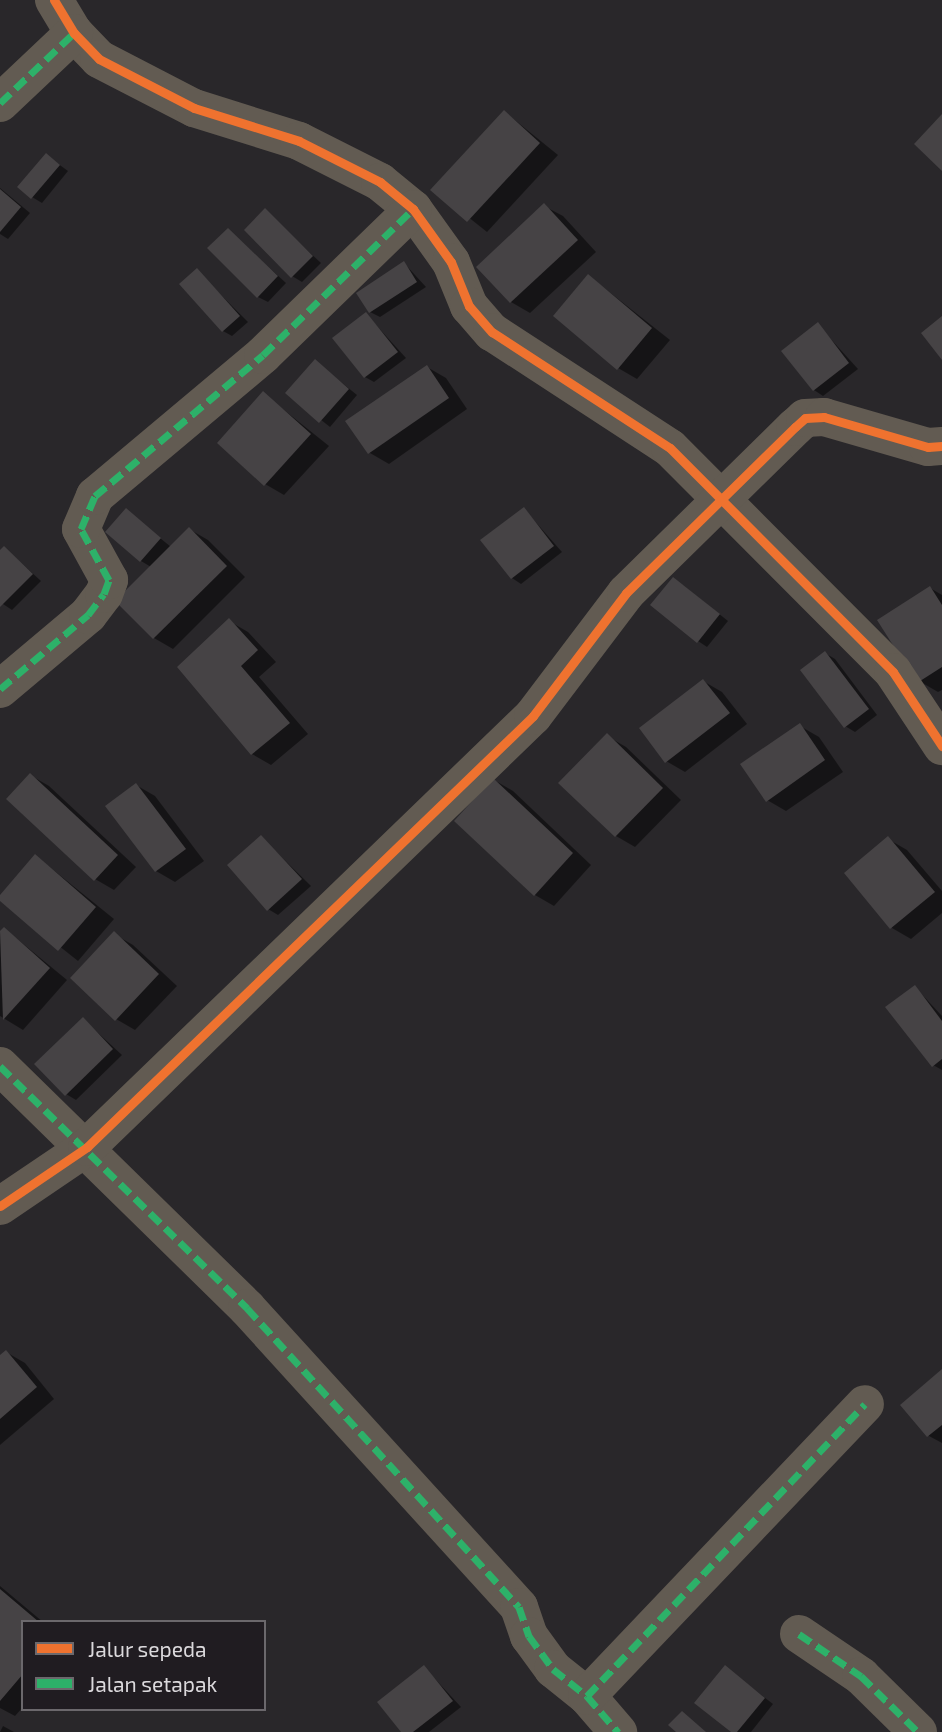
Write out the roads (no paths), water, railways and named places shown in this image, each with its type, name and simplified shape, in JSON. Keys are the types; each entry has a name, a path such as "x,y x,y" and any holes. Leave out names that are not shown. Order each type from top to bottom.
{"street":[{"path":"54,0 74,33 99,59 148,87 194,108 299,141 380,181 413,209 451,262 469,306 492,332 525,358 642,426 722,496 893,672 942,746"},
{"path":"0,103 74,33"},
{"path":"0,689 88,615 104,594 109,580 81,529 95,496 263,355 413,209"},
{"path":"0,1206 87,1147 533,716 626,593 722,496 805,418 824,416 928,447 942,446"},
{"path":"0,1066 87,1147 247,1308 519,1607 529,1636 553,1669 587,1696 618,1732"},
{"path":"587,1696 865,1404"},
{"path":"799,1634 861,1676 918,1732"}]}
